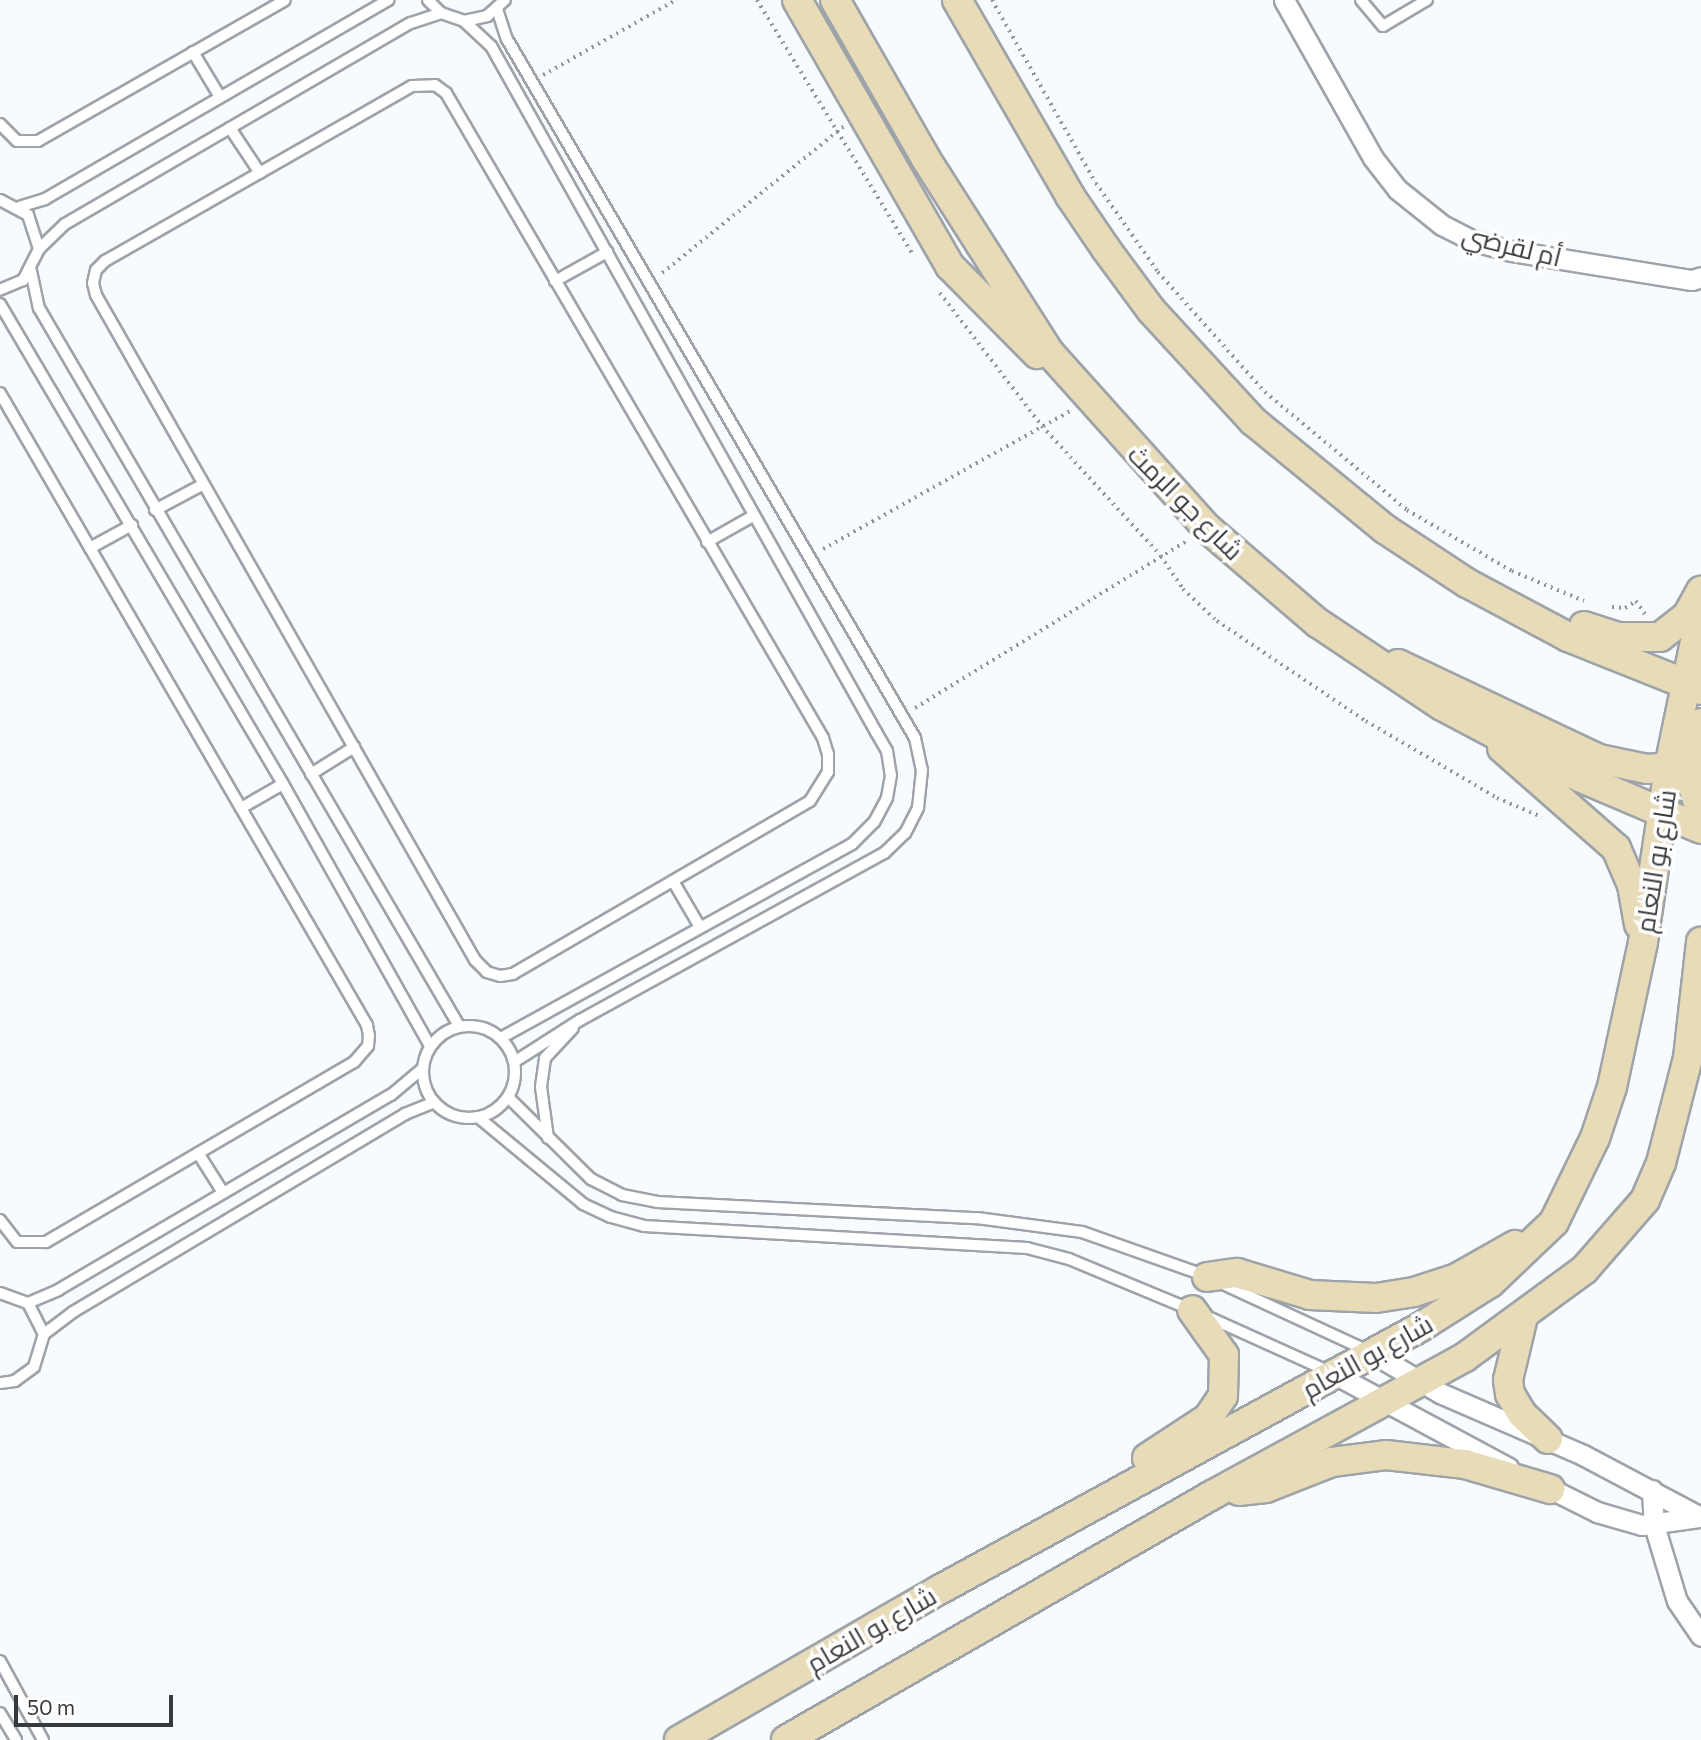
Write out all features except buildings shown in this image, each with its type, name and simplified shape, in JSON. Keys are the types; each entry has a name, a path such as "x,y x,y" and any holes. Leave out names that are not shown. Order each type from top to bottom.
{"street":[{"path":"797,0 950,267 996,317 1088,400"},
{"name":"شارع جو الرمث","path":"835,0 999,279 1088,400 1207,528 1318,623 1378,665 1470,722 1662,814 1701,829"},
{"path":"957,0 1070,196 1151,310 1207,374 1263,430 1385,529 1467,583 1538,622 1695,687"},
{"name":"أم لقرضي","path":"1284,0 1373,158 1397,189 1442,225 1474,241 1512,251 1698,281"},
{"path":"1538,622 1587,626 1618,637 1660,637 1687,616 1701,591"},
{"name":"شارع بو النعام","path":"679,1740 939,1590 1374,1354 1490,1283 1554,1222 1595,1138 1612,1087 1643,942 1669,767 1695,687 1701,612"},
{"path":"1378,665 1415,668 1493,711 1599,758 1647,769 1698,769"},
{"path":"1470,722 1616,848 1632,885 1643,942"},
{"path":"1701,723 1698,769 1701,814"},
{"path":"1662,814 1698,769"},
{"name":"شارع بو النعام","path":"786,1740 1212,1495 1421,1382 1523,1317 1584,1270 1645,1200 1679,1107 1695,1030 1701,942"},
{"path":"1208,1277 1250,1275 1293,1291 1351,1298 1414,1292 1457,1278 1554,1222"},
{"path":"1105,1502 1121,1476 1193,1430 1208,1418 1223,1396 1224,1355 1192,1310"},
{"path":"1523,1317 1508,1380 1510,1394 1522,1414 1548,1439"},
{"path":"1374,1354 1421,1382 1548,1439 1701,1517"},
{"path":"1336,1375 1550,1489 1597,1511 1654,1525 1701,1517"},
{"path":"1212,1495 1266,1488 1332,1462 1386,1455 1465,1464 1550,1489"},
{"path":"1652,1490 1654,1525 1676,1601 1701,1636"}],"lane":[{"path":"0,124 17,141 38,141 285,0"},
{"path":"19,207 45,199 388,0"},
{"path":"428,0 441,13 464,21 491,47 887,751 891,775 887,798 874,822 852,844 501,1038"},
{"path":"464,21 497,9 505,0"},
{"path":"1361,0 1382,26 1427,0"},
{"path":"497,9 508,39 532,81 915,738 922,769 918,808 905,833 884,853 580,1020 514,1062"},
{"path":"0,290 13,286 31,271 39,248 65,224 411,23 441,13"},
{"path":"193,52 220,97"},
{"path":"435,85 446,93 823,738 828,772 810,801 513,974 487,972 475,960 204,484 93,283 96,270 105,261 260,173 412,86 435,85"},
{"path":"230,128 260,173"},
{"path":"0,200 19,207 35,225 39,248"},
{"path":"555,281 607,252"},
{"path":"31,271 39,308 459,1026"},
{"path":"0,304 283,784 430,1046"},
{"path":"0,393 367,1025 368,1046 354,1062 46,1242 17,1242 0,1220"},
{"path":"155,510 204,484"},
{"path":"708,542 753,516"},
{"path":"90,548 132,525"},
{"path":"311,774 354,747"},
{"path":"241,808 283,784"},
{"path":"673,881 700,927"},
{"path":"548,1138 541,1087 545,1058 580,1020"},
{"path":"28,1303 58,1290 222,1191 391,1095 422,1069 430,1046 459,1026 484,1028 501,1038 514,1062 508,1097 478,1117"},
{"path":"422,1069 434,1102 454,1115 478,1117 583,1204 611,1217 644,1226 1027,1248 1069,1259 1192,1310 1336,1375"},
{"path":"508,1097 591,1178 622,1195 657,1202 977,1218 1055,1228 1140,1250 1208,1277 1374,1354"},
{"path":"1,1386 34,1367 44,1334 73,1312 405,1114 434,1102"},
{"path":"198,1153 222,1191"},
{"path":"0,1293 28,1303 44,1334"},
{"path":"0,1661 43,1740"},
{"path":"0,1713 16,1740"}],"path":[{"path":"532,81 676,0"},
{"path":"992,0 1096,183 1158,272 1265,392 1407,510 1513,571 1588,602"},
{"path":"650,283 862,112"},
{"path":"809,556 1088,400"},
{"path":"902,716 1207,528"},
{"path":"1607,607 1625,608 1636,601 1660,637"}]}
